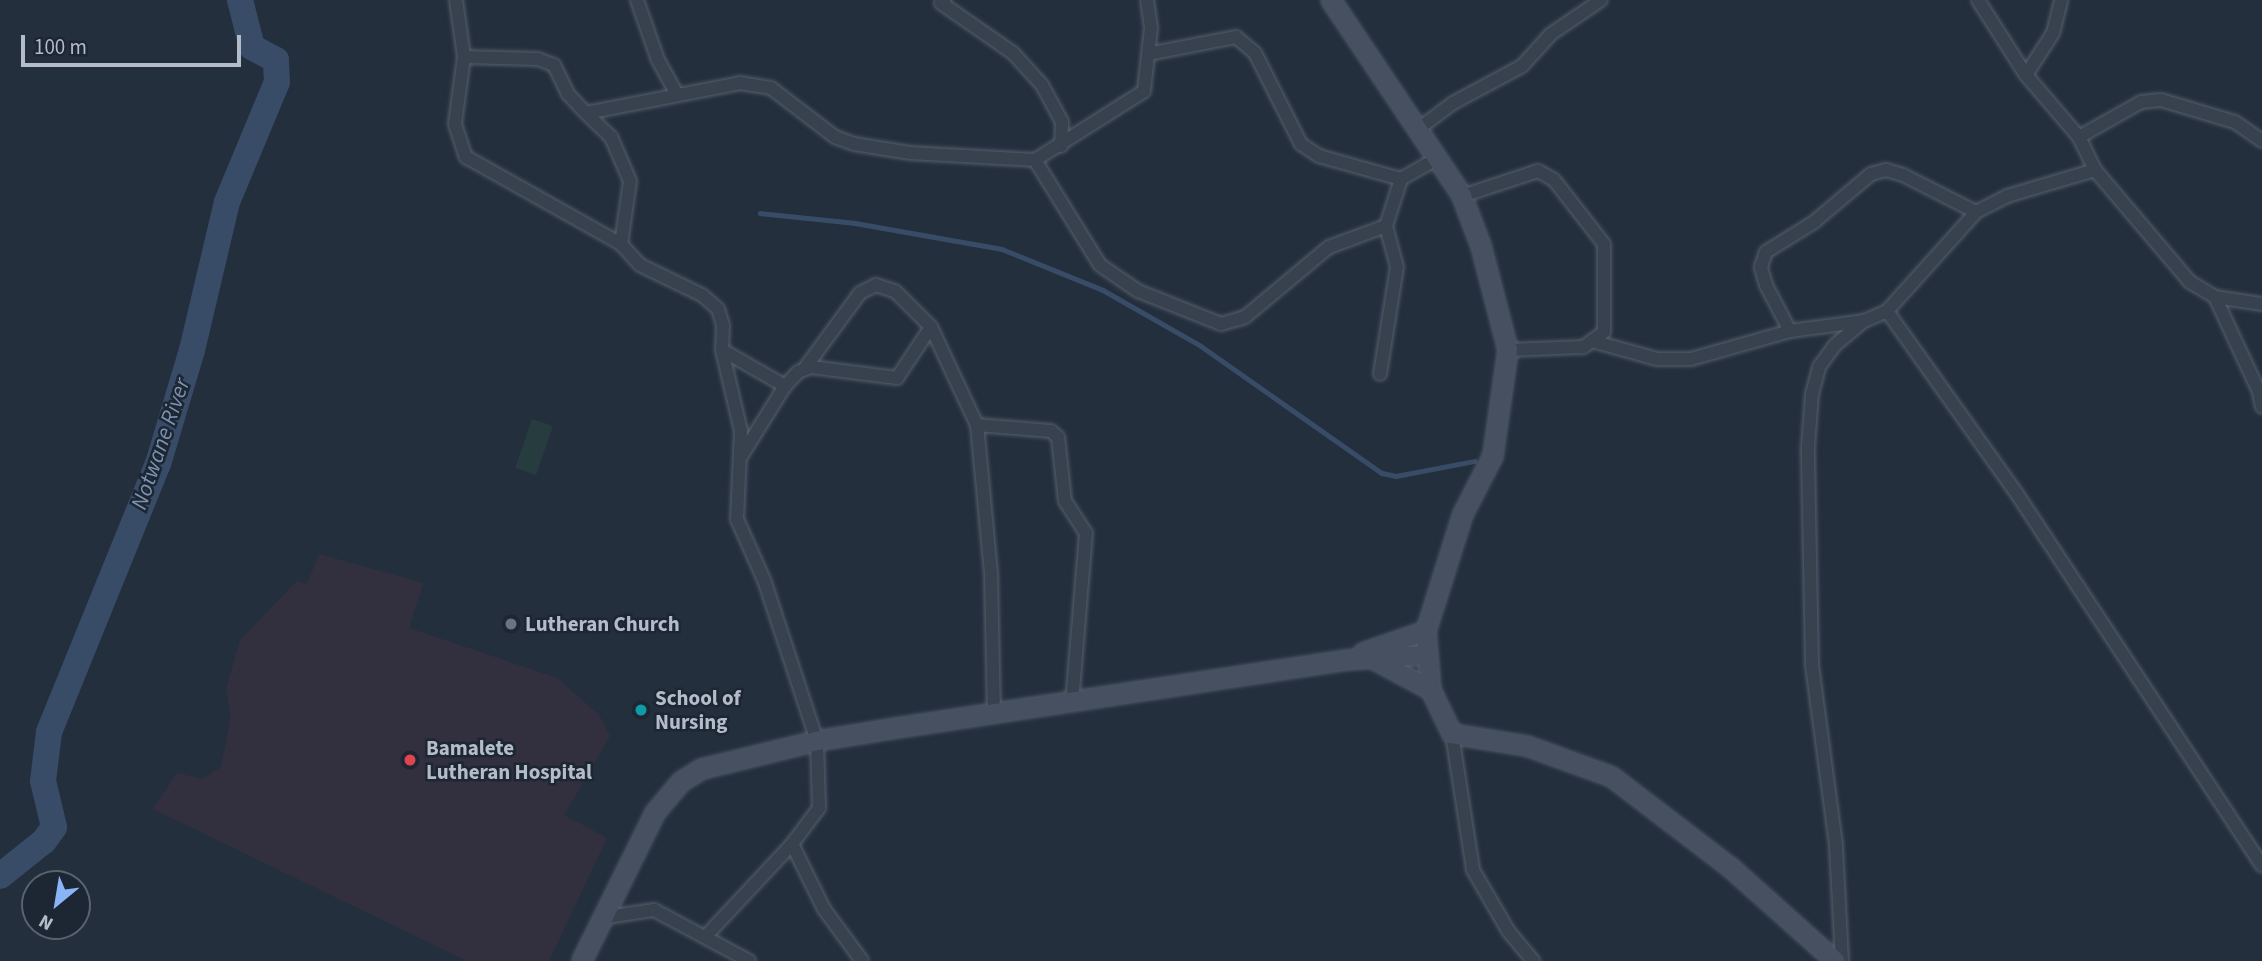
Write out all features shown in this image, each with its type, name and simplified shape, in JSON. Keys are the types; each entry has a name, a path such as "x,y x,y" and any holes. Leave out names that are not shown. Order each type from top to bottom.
{"street":[{"path":"456,0 464,57 455,124 466,157 621,244 640,265 702,295 718,309 723,325 722,350 743,455 737,519 764,580 817,741 819,808 792,844 706,936"},
{"path":"637,0 658,60 676,92"},
{"path":"586,113 676,92 740,83 771,88 835,137 854,144 910,153 1035,160 1140,96 1148,54 1147,0"},
{"path":"1331,0 1462,196 1481,246 1508,350 1493,456 1463,514 1426,631 1426,655 1432,691 1452,734 1473,870 1509,932 1533,961"},
{"path":"1417,130 1453,103 1522,65 1551,34 1601,0"},
{"path":"2026,75 2053,33 2061,0"},
{"path":"941,1 1013,53 1042,85 1062,122 1061,146"},
{"path":"1976,2 2026,75 2079,137 2095,170 2190,282 2215,297 2262,304"},
{"path":"1148,54 1230,37 1244,40 1301,144 1336,164 1401,179"},
{"path":"464,57 538,59 554,65 568,94 611,137 630,181 621,244"},
{"path":"2079,137 2141,102 2161,100 2235,122 2262,141"},
{"path":"1380,374 1397,267 1386,226 1401,179 1436,159"},
{"path":"1035,160 1100,265 1138,291 1221,324 1245,317 1329,247 1386,226"},
{"path":"1790,331 1766,285 1761,267 1766,252 1814,222 1871,174 1886,170 1903,175 1976,212"},
{"path":"1592,341 1674,361 1790,331 1864,321 1887,311 1976,212 2007,196 2095,170"},
{"path":"1462,196 1538,171 1554,180 1604,244 1604,332 1583,346 1508,350"},
{"path":"743,455 785,386 805,368 860,293 876,285 894,291 932,327 977,425 991,573 994,714"},
{"path":"2215,297 2259,392 2262,407"},
{"path":"1887,311 2017,494 2262,865"},
{"path":"1842,961 1836,845 1812,665 1808,447 1812,394 1819,367 1835,345 1864,321"},
{"path":"805,368 897,378 932,327"},
{"path":"722,350 785,386"},
{"path":"977,425 1051,431 1058,437 1065,501 1086,533 1072,703"},
{"path":"1346,660 1426,631"},
{"path":"582,961 655,813 681,782 702,769 817,741 1346,660 1426,655"},
{"path":"1365,659 1398,669 1432,691"},
{"path":"1452,734 1527,746 1612,777 1731,868 1835,961"},
{"path":"792,844 824,909 862,961"},
{"path":"601,918 654,910 749,961"}],"shaded area":[{"name":"Bamalete Lutheran Hospital","path":"319,554 423,583 409,628 557,678 599,715 610,736 564,815 607,838 549,961 467,961 153,809 177,773 202,779 221,767 231,716 226,689 240,640 297,581 307,584"}],"green space":[{"path":"532,419 553,426 536,475 515,468"}],"waterway":[{"name":"Notwane River","path":"0,876 44,841 54,827 43,781 49,732 158,464 192,350 227,202 277,82 276,60 252,47 240,0"},
{"path":"760,213 855,223 1002,249 1103,290 1201,346 1382,473 1396,476 1475,461"}],"place":[{"name":"Lutheran Church","path":"511,624"},
{"name":"School of Nursing","path":"641,710"},
{"name":"Bamalete Lutheran Hospital","path":"410,760"}]}
